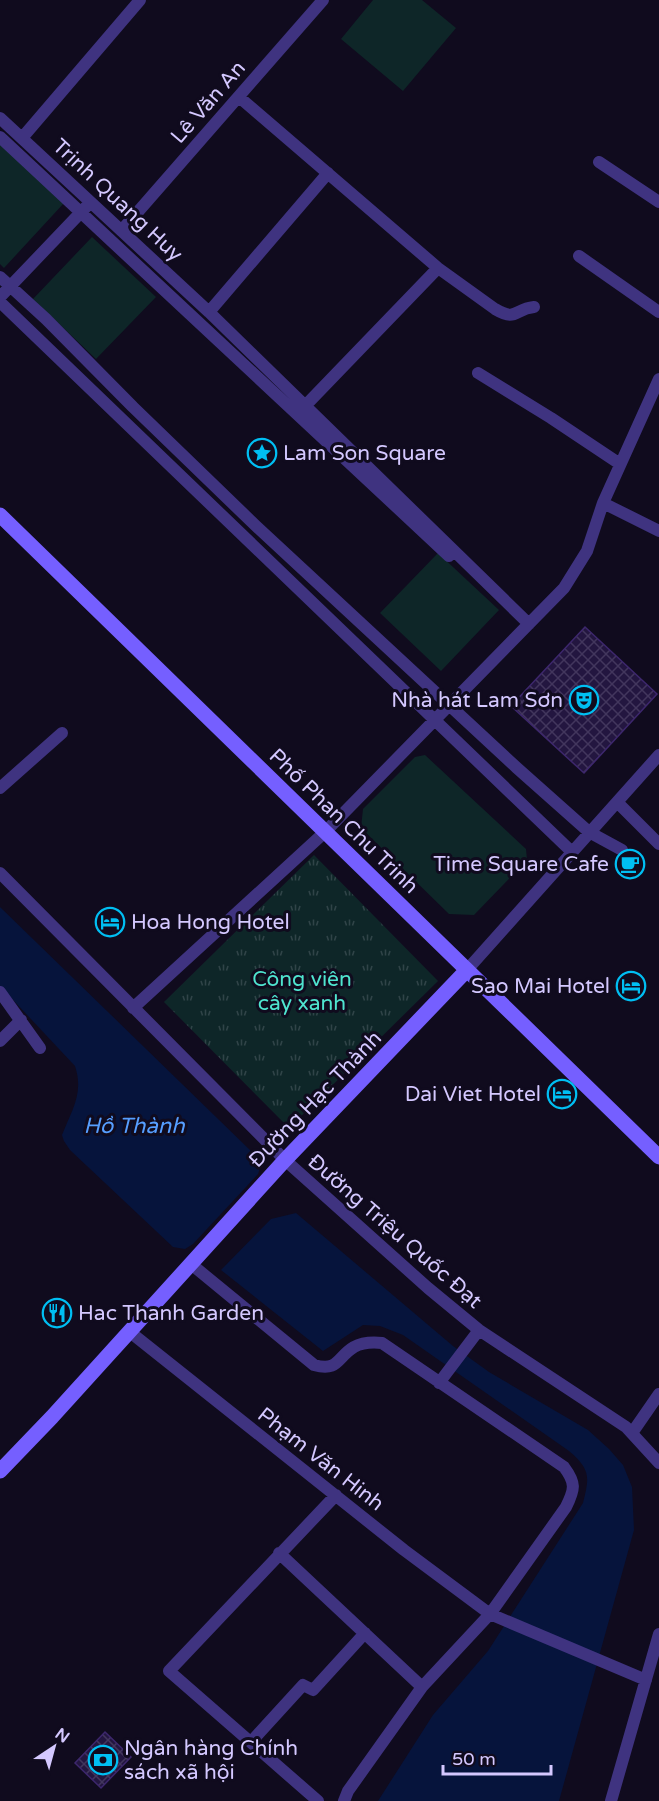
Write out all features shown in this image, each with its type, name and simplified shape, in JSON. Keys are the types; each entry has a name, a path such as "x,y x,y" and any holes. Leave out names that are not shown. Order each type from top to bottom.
{"street":[{"path":"22,138 140,0"},
{"name":"Lê Văn An","path":"122,231 322,0"},
{"path":"239,97 438,268 505,315 514,315 525,308 534,307"},
{"name":"Trịnh Quang Huy","path":"0,118 209,312 528,628"},
{"path":"0,137 528,628"},
{"path":"599,162 659,202"},
{"path":"209,312 328,172"},
{"path":"0,297 91,202"},
{"path":"579,256 659,312"},
{"path":"305,406 438,268"},
{"path":"0,277 256,526 517,768 589,832 622,850"},
{"path":"0,302 572,852"},
{"path":"478,373 621,464"},
{"path":"133,1008 324,832 449,704 528,628 564,588 587,551 603,503 659,379"},
{"path":"603,503 659,531"},
{"name":"Phố Phan Chu Trinh","path":"0,515 659,1157"},
{"path":"2,782 62,733"},
{"name":"Đường Hạc Thành","path":"0,1471 130,1332 285,1160 466,971 659,755"},
{"path":"617,802 659,844"},
{"name":"Đường Triệu Quốc Đạt","path":"0,873 285,1160 428,1288 479,1330 626,1426 659,1463"},
{"path":"0,992 40,1048"},
{"path":"0,1041 21,1020"},
{"path":"190,1264 314,1365 324,1368 337,1364 353,1348 367,1342 382,1343 564,1467 572,1478 574,1492 566,1507 490,1614 422,1687 348,1791 344,1801"},
{"path":"439,1383 479,1330"},
{"name":"Phạm Văn Hinh","path":"130,1332 490,1614 646,1680"},
{"path":"632,1433 659,1394"},
{"path":"318,1801 169,1671 336,1495"},
{"path":"279,1553 422,1687"},
{"path":"251,1742 303,1685 313,1690 365,1633"},
{"path":"611,1801 659,1634"}],"green space":[{"path":"373,0 422,0 456,28 403,91 341,39"},
{"path":"0,143 64,203 4,268 0,264"},
{"path":"92,237 156,297 96,359 33,299"},
{"path":"438,553 499,610 441,671 380,613"},
{"path":"425,755 526,849 527,860 474,915 449,914 361,828 363,809 415,757"},
{"name":"Công viên cây xanh","path":"314,855 438,981 289,1128 164,1002"}],"water":[{"name":"Hồ Thành","path":"0,907 252,1152 261,1165 258,1174 193,1244 185,1249 173,1247 70,1150 64,1141 62,1135 77,1093 75,1066 0,986"},
{"path":"296,1213 453,1346 489,1372 588,1430 623,1465 632,1487 634,1530 559,1801 378,1801 433,1715 488,1651 583,1503 587,1474 585,1468 569,1451 403,1335 380,1326 363,1325 323,1351 221,1270 271,1219"}],"building":[{"name":"Nhà hát Lam Sơn","path":"585,627 657,694 584,773 511,706"},
{"name":"Ngân hàng Chính sách xã hội","path":"105,1732 131,1757 101,1788 75,1763"}],"place":[{"name":"Lam Son Square","path":"262,453"},
{"name":"Nhà hát Lam Sơn","path":"584,700"},
{"name":"Time Square Cafe","path":"630,864"},
{"name":"Hoa Hong Hotel","path":"110,922"},
{"name":"Sao Mai Hotel","path":"631,986"},
{"name":"Dai Viet Hotel","path":"562,1094"},
{"name":"Hac Thanh Garden","path":"57,1313"},
{"name":"Ngân hàng Chính sách xã hội","path":"103,1760"}]}
